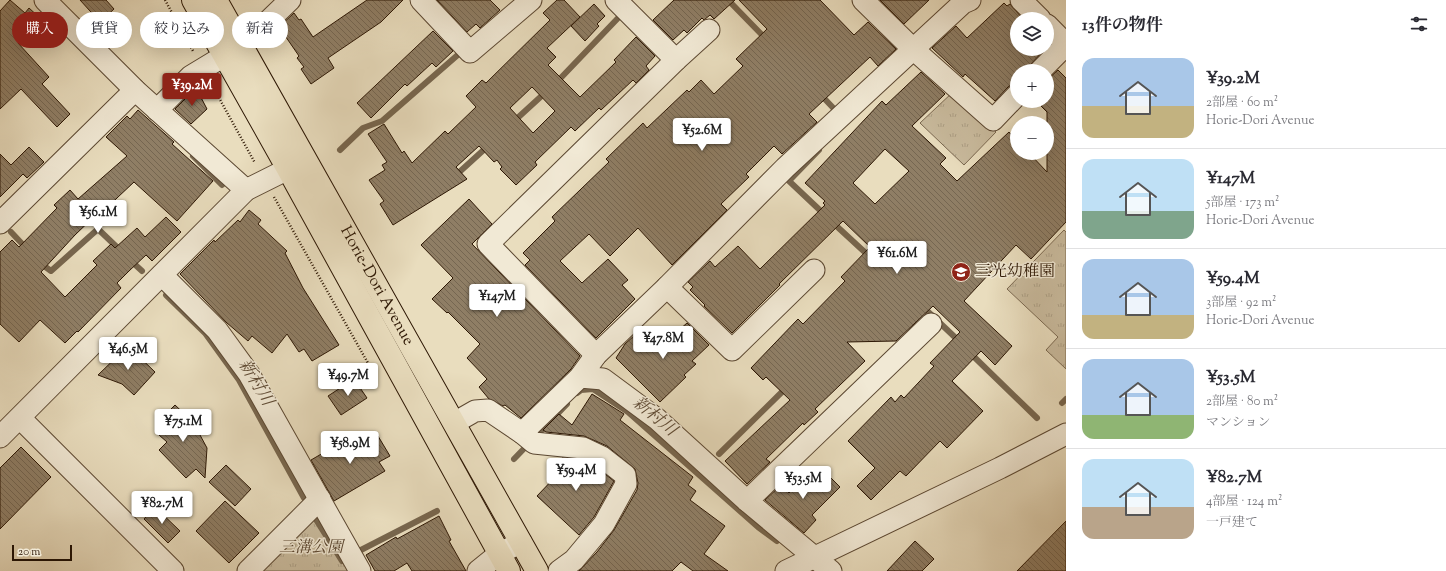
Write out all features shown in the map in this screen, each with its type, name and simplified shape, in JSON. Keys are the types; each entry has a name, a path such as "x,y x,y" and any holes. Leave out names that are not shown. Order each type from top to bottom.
{"highway":[{"name":"Horie-Dori Avenue","path":"193,0 232,48 297,164 454,423 537,571"},
{"name":"Horie-Dori Avenue","path":"216,0 232,48"},
{"name":"Horie-Dori Avenue","path":"297,164 464,490 504,563"}],"street":[{"path":"45,0 135,90 246,190"},
{"path":"277,12 290,0"},
{"path":"421,0 470,52 531,0"},
{"path":"616,0 676,60"},
{"path":"863,0 913,49 993,120 1010,102"},
{"path":"528,438 580,377 596,354 667,287 785,168 963,3 970,0"},
{"path":"1021,0 1033,12"},
{"path":"596,354 488,244 676,60 709,30"},
{"path":"1047,64 1066,44 1054,33"},
{"path":"157,110 191,76 232,48"},
{"path":"3,214 135,90"},
{"path":"0,437 246,190 297,164"},
{"path":"667,287 732,350 814,270"},
{"path":"162,275 217,330 249,374 360,571"},
{"path":"747,501 931,324"},
{"path":"580,377 603,379 656,419 747,501 831,571"},
{"path":"454,423 475,411 488,410 528,438 583,448 602,457 624,475 626,484 604,524 574,560 559,571"},
{"path":"20,418 173,571"},
{"path":"786,571 1066,434"},
{"path":"248,571 320,499"},
{"path":"478,571 504,563 521,542"}],"path":[{"path":"165,0 379,382"}],"green space":[{"path":"953,92 996,132 964,165 920,123"},
{"path":"1064,230 1066,232 1066,369 1046,350 1058,337 1007,289"},
{"name":"三溝公園","path":"311,515 321,518 352,571 255,571"}],"building":[{"path":"10,0 24,12 12,12 12,48 23,48 49,77 42,84 70,114 57,127 21,89 0,109 0,11"},
{"path":"80,0 106,0 114,9 111,12 91,12"},
{"path":"367,0 403,0 381,22 328,58 334,68 311,84 301,69 304,67 297,58 299,56 288,40 288,19 294,13 299,20 301,19 313,37"},
{"path":"437,0 490,0 500,10 480,28 476,24 467,32"},
{"path":"557,0 564,0 580,17 547,48 556,57 548,65 580,97 616,62 614,60 636,37 655,56 646,66 649,70 636,83 633,80 601,110 599,108 575,131 571,127 535,162 537,165 516,185 500,169 502,167 497,160 494,162 479,146 456,167 467,179 393,225 380,204 384,201 369,180 385,170 382,165 387,162 368,134 384,124 402,153 404,151 412,163 445,131 448,134 476,107 466,96 482,80 486,83 550,20 543,13","holes":["532,87 555,111 533,133 510,108"]},
{"path":"674,0 735,0 714,19 710,15 704,20 702,18 687,33 684,30 673,40 653,20"},
{"path":"739,0 820,0 854,35 868,22 896,49 878,66 870,57 809,114 817,122 782,154 774,146 746,174 749,177 721,204 727,210 672,265 638,228 610,256 589,234 560,261 582,283 608,259 628,280 622,285 635,299 596,338 525,265 530,260 523,253 555,221 552,217 609,162 606,159 643,123 647,128 687,90 689,92 701,80 714,94 743,66 736,59 767,29"},
{"path":"880,0 929,0 904,24"},
{"path":"1004,3 1007,6 1010,4 1017,12 1010,12 1010,56 1038,56 1031,64 1010,64 1010,86 995,101 965,74 963,77 932,48 956,26 967,38"},
{"path":"594,4 605,16 597,24 599,26 585,41 571,26"},
{"path":"29,8 33,12 26,12"},
{"path":"433,31 453,51 436,67 432,63 407,86 405,84 371,118 357,103"},
{"path":"1058,70 1066,78 1066,222 1031,259 1016,245 964,301 1012,346 995,365 981,351 952,381 983,411 947,448 940,441 906,476 900,471 871,500 857,486 875,468 848,441 891,397 895,402 901,395 904,398 934,366 930,363 960,332 933,306 896,341 847,342 865,361 815,409 818,412 804,425 803,423 766,459 770,462 747,484 725,461 790,400 766,377 763,380 751,368 798,319 803,324 845,281 841,277 870,247 843,221 732,333 690,290 693,287 688,282 710,261 715,267 738,246 760,269 825,205 823,203 825,201 805,183 882,101 886,105 921,72 945,94 912,126 946,158 940,164 957,181 1009,132 1010,160 1036,160 1047,172 1047,160 1054,160 1054,116 1047,116 1047,112 1043,108 1054,108 1054,74","holes":["885,149 909,171 875,204 853,183"]},
{"path":"196,88 207,109 191,124 175,109"},
{"path":"138,110 174,142 172,144 213,181 177,221 134,182 75,235 41,272 65,297 97,265 93,261 111,244 115,248 137,228 145,237 166,217 181,232 152,261 146,255 129,271 117,283 121,288 78,332 77,331 65,343 40,320 19,342 0,324 0,252 12,240 19,247 57,208 54,205 70,190 78,199 127,156 106,137 127,116 130,119"},
{"path":"29,147 44,162 27,178 23,174 0,197 0,154 11,165"},
{"path":"469,199 492,224 472,244 580,356 571,369 521,418 505,405 503,406 489,399 479,387 487,379 467,358 480,344 448,312 447,313 432,299 453,278 421,245"},
{"path":"249,210 261,220 258,224 287,251 285,253 303,288 339,345 312,361 304,349 299,352 287,334 272,353 252,336 248,341 227,323 180,274 214,240 215,242 238,220 240,222"},
{"path":"687,323 709,345 692,361 696,364 684,375 686,377 660,402 616,358 625,344 637,333 653,350 676,327 679,330"},
{"path":"128,346 155,372 134,395 122,384 98,375"},
{"path":"354,379 367,398 341,415 328,396"},
{"path":"592,394 624,414 620,420 693,477 688,485 696,491 690,500 725,526 704,554 728,571 693,571 681,562 672,571 579,571 597,552 614,530 637,490 638,483 635,469 607,446 584,436 546,432 543,430 559,414 572,425"},
{"path":"175,405 193,422 207,448 205,478 196,469 186,478 159,450 167,442 159,435 164,430 157,423"},
{"path":"359,432 366,443 378,436 390,456 379,462 385,471 334,501 311,460"},
{"path":"21,447 51,477 0,529 0,468"},
{"path":"562,458 580,460 596,467 614,481 594,517 579,535 537,496 557,475 552,472"},
{"path":"226,465 251,489 235,506 209,482"},
{"path":"826,473 840,487 812,515 816,520 804,533 765,500 781,485 789,493 806,476 815,484"},
{"path":"225,501 259,533 229,563 196,531"},
{"path":"155,507 180,531 168,543 144,519"},
{"path":"439,516 451,540 449,541 466,571 412,571 407,563 394,571 375,571 366,555 396,537 397,539"},
{"path":"1066,521 1066,571 1017,571"},
{"path":"915,541 934,559 922,571 887,571"}],"waterway":[{"path":"728,0 766,39"},
{"path":"555,84 620,16"},
{"path":"340,150 363,128 382,121 460,53"},
{"path":"512,123 547,91"},
{"path":"820,94 839,114"},
{"path":"455,176 488,146"},
{"path":"819,150 789,181 825,215"},
{"path":"193,156 222,185"},
{"path":"831,221 870,257"},
{"name":"新村川","path":"40,263 51,271 98,229 122,252"},
{"path":"11,232 27,249"},
{"name":"新村川","path":"130,260 142,271"},
{"name":"新村川","path":"166,295 205,333 239,380 304,498"},
{"path":"922,306 960,342"},
{"path":"969,352 1037,418"},
{"path":"719,454 787,387"},
{"name":"新村川","path":"577,393 581,390 593,389 628,412 758,527 777,541"},
{"path":"1062,403 1066,399"},
{"name":"新村川","path":"514,459 567,404"},
{"name":"新村川","path":"357,552 437,511"},
{"name":"新村川","path":"315,518 342,561"}],"place":[{"name":"三光幼稚園","path":"961,272"}]}
